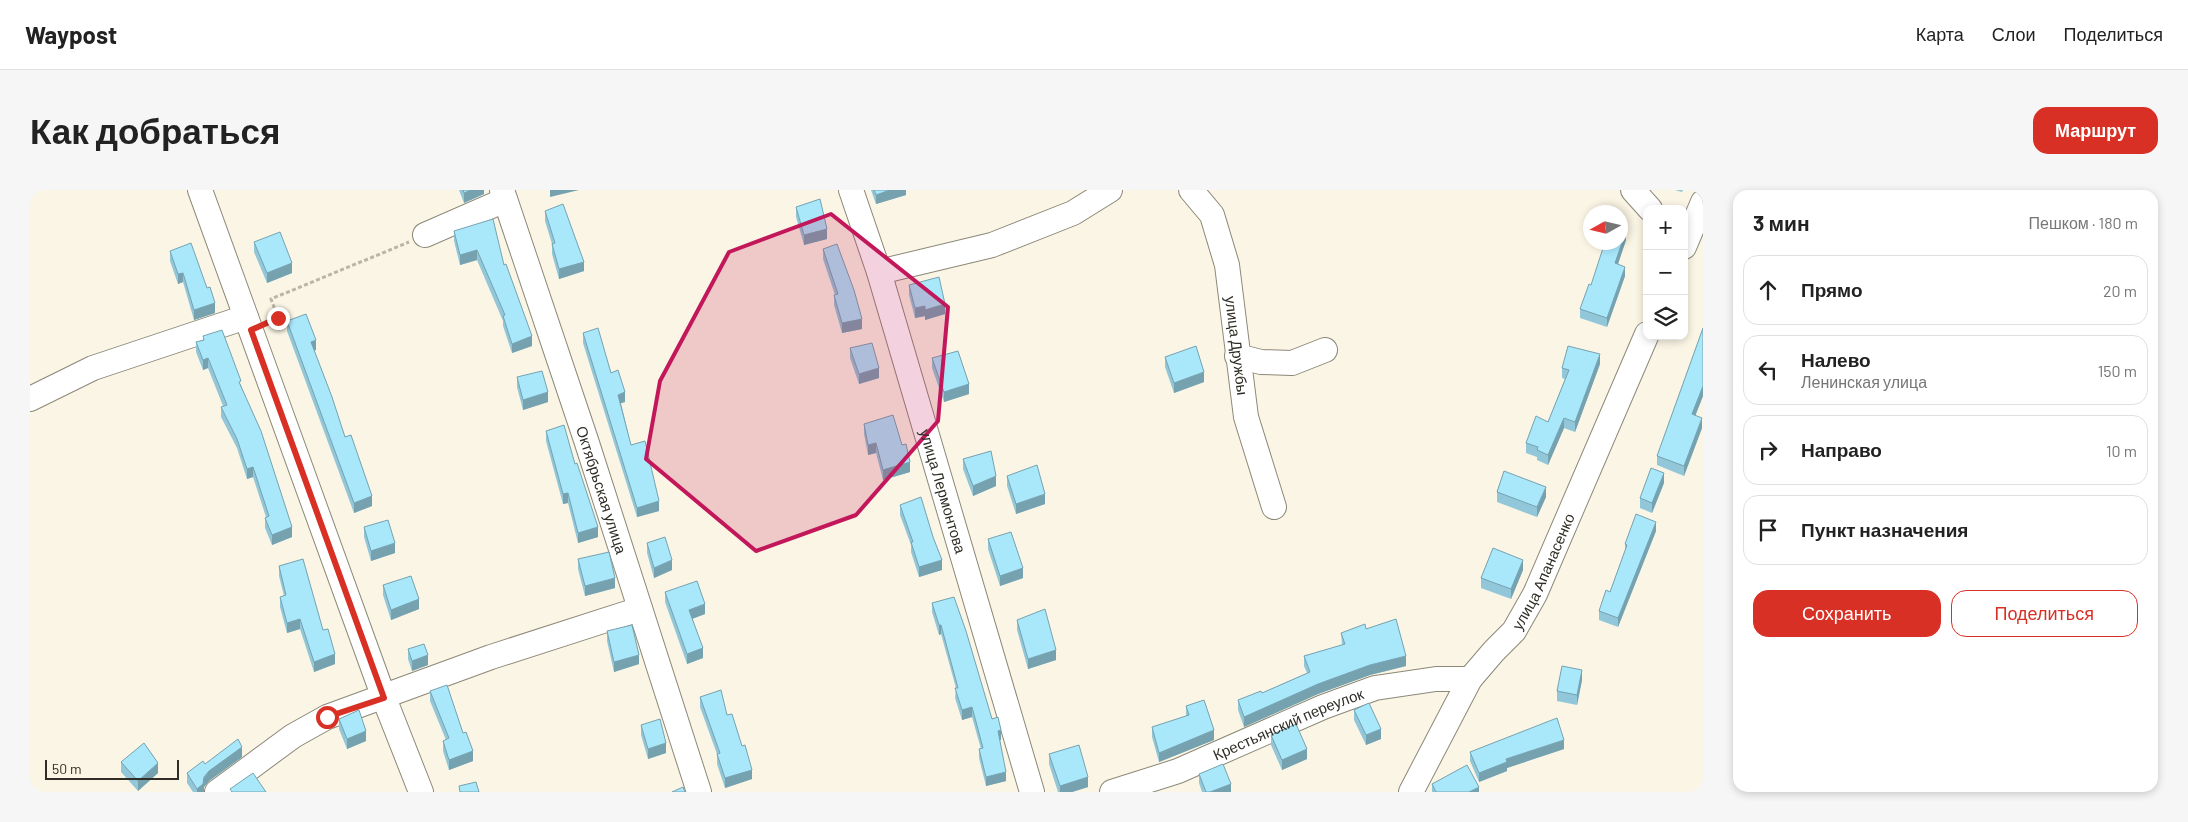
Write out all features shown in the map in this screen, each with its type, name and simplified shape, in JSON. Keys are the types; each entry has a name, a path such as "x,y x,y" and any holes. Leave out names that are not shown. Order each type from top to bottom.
{"street":[{"path":"200,190 384,698 422,792"},
{"name":"улица Лермонтова","path":"851,190 879,272 1032,792"},
{"path":"879,272 992,245 1073,213 1110,190"},
{"name":"улица Дружбы","path":"1191,190 1212,215 1226,265 1246,417 1274,506"},
{"path":"1633,190 1646,205"},
{"path":"425,235 503,195"},
{"name":"Октябрьская улица","path":"503,195 699,792"},
{"path":"1688,237 1703,202"},
{"path":"30,399 93,368 249,324"},
{"name":"улица Апанасенко","path":"1411,792 1470,679 1514,631 1535,594 1644,340"},
{"path":"1237,356 1261,362 1292,363 1325,350"},
{"path":"216,792 293,736 327,717 491,658 640,609"},
{"name":"Крестьянский переулок","path":"1112,792 1178,771 1323,707 1375,688 1436,679 1470,679"}],"path":[{"path":"249,324 278,318 271,299 425,235"}],"highlighted area":[{"path":"831,214 948,307 938,421 856,515 756,551 646,459 660,381 729,252"}],"building":[{"path":"874,190 890,190 876,195"},
{"path":"820,199 827,229 804,235 796,207"},
{"path":"563,204 584,262 559,269 552,244 555,243 545,211"},
{"path":"493,219 504,265 506,264 532,336 512,344 503,316 505,315 477,250 460,255 454,231"},
{"path":"280,232 292,263 267,273 254,242"},
{"path":"191,243 207,288 210,287 215,303 194,310 183,273 178,274 170,251"},
{"path":"837,244 854,290 862,319 842,323 834,295 838,294 823,249"},
{"path":"1602,250 1619,250 1615,263 1625,267 1607,318 1580,309 1589,284 1591,285"},
{"path":"939,277 945,304 925,310 925,306 915,308 909,285"},
{"path":"306,314 316,340 311,342 345,437 351,435 372,496 354,503 287,321"},
{"path":"598,328 611,373 618,370 625,392 618,395 631,445 645,441 659,501 637,508 583,333"},
{"path":"1703,328 1703,386 1692,414 1702,418 1684,466 1657,456"},
{"path":"222,330 241,381 239,382 261,431 292,527 272,535 265,518 269,516 253,467 247,469 237,439 221,407 227,405 208,358 203,360 196,342 204,340 203,336"},
{"path":"872,343 879,368 859,374 850,348"},
{"path":"1196,346 1204,372 1174,383 1165,357"},
{"path":"1568,346 1600,354 1575,422 1564,418 1548,455 1537,450 1538,447 1526,443 1536,416 1548,422 1569,370 1562,368"},
{"path":"958,351 969,384 944,392 932,358"},
{"path":"542,371 548,392 523,400 517,377"},
{"path":"893,415 902,445 906,444 910,462 883,470 876,443 868,445 864,424"},
{"path":"564,425 575,464 577,463 598,527 578,533 568,493 563,494 546,431"},
{"path":"991,451 996,476 973,486 963,459"},
{"path":"1037,465 1045,494 1016,504 1007,476"},
{"path":"1651,468 1664,473 1652,503 1640,498"},
{"path":"1504,471 1546,487 1537,507 1497,492"},
{"path":"921,497 942,560 919,567 911,542 913,542 900,505"},
{"path":"1636,514 1656,522 1618,618 1599,611 1606,590 1610,592"},
{"path":"388,520 395,543 371,551 364,527"},
{"path":"1011,532 1023,568 1000,576 988,539"},
{"path":"665,537 672,560 654,568 647,543"},
{"path":"1493,548 1523,560 1511,589 1481,578"},
{"path":"609,552 615,578 585,586 578,559"},
{"path":"303,559 323,630 328,629 335,654 314,662 300,619 287,623 280,597 286,595 279,566"},
{"path":"411,576 419,599 391,610 383,585"},
{"path":"697,581 705,604 689,610 703,648 687,654 665,592"},
{"path":"954,597 992,719 998,717 1001,730 998,731 1006,772 986,777 979,749 983,748 972,707 962,710 955,688 958,688 941,625 939,625 932,603"},
{"path":"1045,609 1056,650 1028,659 1017,620"},
{"path":"1396,619 1406,656 1370,665 1318,684 1244,717 1238,700 1261,691 1262,693 1310,672 1304,656 1345,644 1341,633 1365,624 1366,629"},
{"path":"632,625 639,655 614,662 607,631"},
{"path":"424,644 428,655 412,661 408,649"},
{"path":"1562,666 1582,670 1577,695 1557,691"},
{"path":"447,685 463,733 466,732 473,751 449,760 443,741 449,738 430,691"},
{"path":"721,690 727,715 732,714 742,746 745,745 752,770 725,778 717,754 720,753 700,697"},
{"path":"1204,700 1214,730 1159,753 1152,727 1189,715 1186,706"},
{"path":"1369,703 1381,729 1366,735 1354,710"},
{"path":"359,710 366,731 347,739 339,719"},
{"path":"1557,718 1564,740 1506,759 1507,762 1479,773 1470,752"},
{"path":"660,719 666,743 648,749 641,725"},
{"path":"1296,724 1307,749 1282,760 1271,735"},
{"path":"238,739 242,747 209,771 204,777 203,784 197,789 187,773 203,761 205,764"},
{"path":"144,743 158,763 138,781 121,762"},
{"path":"1079,745 1088,777 1060,786 1049,754"},
{"path":"1223,764 1231,784 1206,792 1199,774"},
{"path":"1467,765 1479,787 1469,792 1436,792 1432,784"},
{"path":"253,773 266,792 232,792 230,789"},
{"path":"476,782 479,792 460,792 459,786"},
{"path":"683,787 685,792 672,792"}],"route":[{"path":"278,318 251,330 384,698 327,717"}]}
